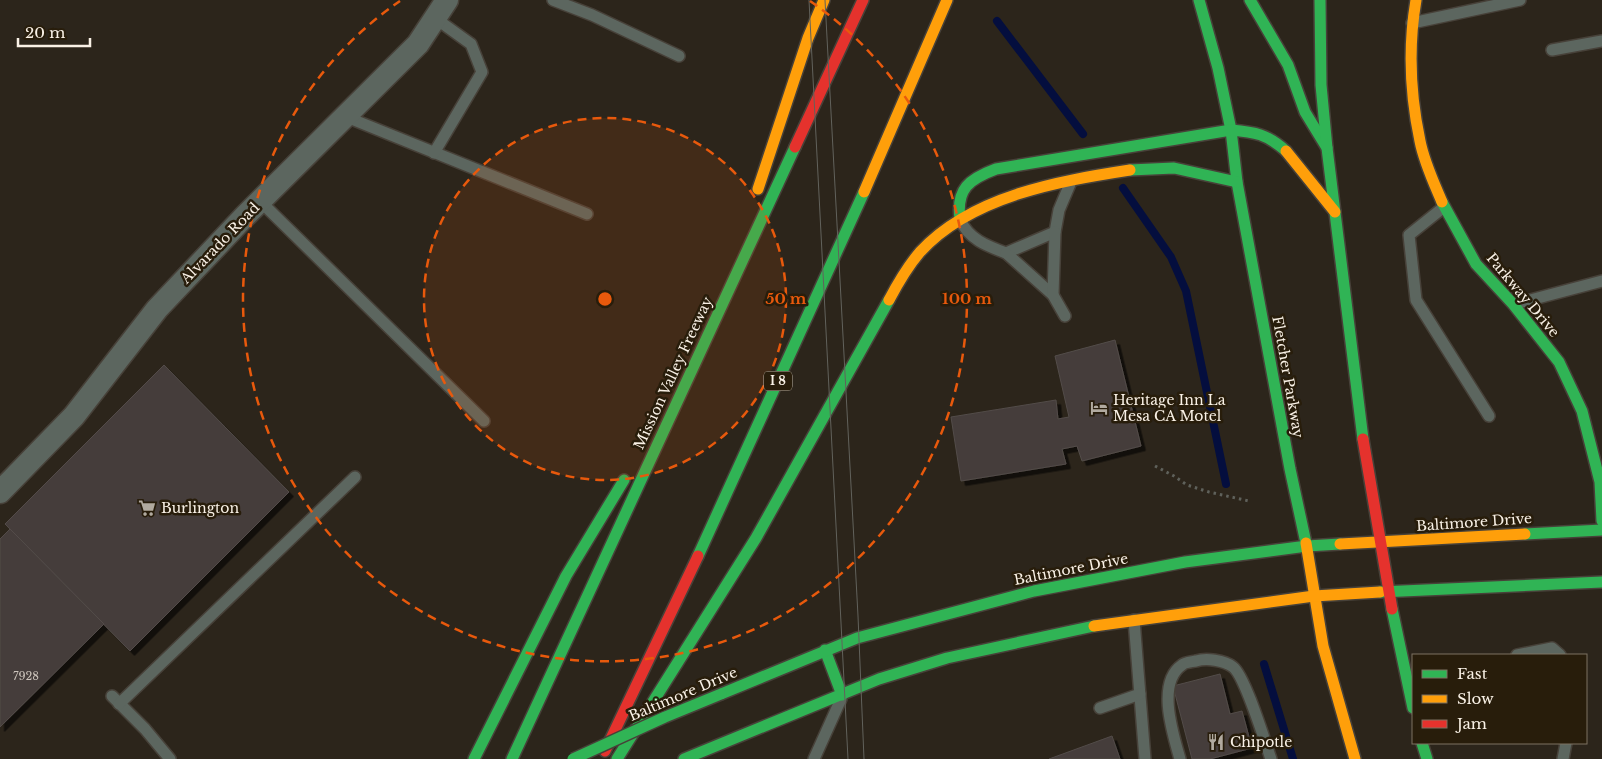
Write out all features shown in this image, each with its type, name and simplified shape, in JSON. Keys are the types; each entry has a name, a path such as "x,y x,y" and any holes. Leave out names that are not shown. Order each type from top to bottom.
{"main road":[{"path":"754,204 808,38 824,0"},
{"name":"Mission Valley Freeway","path":"512,759 863,0"},
{"name":"I 8","path":"601,759 713,524 865,190 947,0"},
{"name":"Fletcher Parkway","path":"1199,0 1218,68 1231,130 1237,182 1306,546 1323,646 1355,759"},
{"path":"1250,0 1288,65 1305,112 1327,148"},
{"path":"1320,0 1321,85 1327,148 1362,435 1397,641 1412,704"},
{"name":"Parkway Drive","path":"1416,0 1412,23 1410,72 1420,142 1444,207 1476,264 1513,304 1559,362 1582,411 1600,482 1602,521"},
{"path":"960,219 958,206 962,190 973,179 996,169 1231,130 1252,131 1267,136 1280,144 1335,212"},
{"path":"617,759 756,538 906,271 922,251 937,237 960,219 986,205 1011,196 1132,170 1173,168 1190,170 1237,182"},
{"path":"717,314 748,222"},
{"path":"474,759 566,576 680,395"},
{"name":"Baltimore Drive","path":"573,759 665,717 856,638 1034,591 1185,562 1306,546 1602,530"},
{"path":"686,758 879,680 947,658 1089,627 1314,596 1602,582"},
{"path":"826,650 842,695"},
{"path":"1422,744 1427,759"}],"street":[{"name":"Alvarado Road","path":"0,492 74,416 157,309 260,201 418,44 441,9"}],"lane":[{"path":"1412,23 1520,0"},
{"path":"560,1 679,56"},
{"path":"434,153 482,72 472,44 441,9"},
{"path":"1552,50 1602,41"},
{"path":"344,116 587,214"},
{"path":"1053,295 1055,232 1059,210 1071,182"},
{"path":"260,201 484,421"},
{"path":"1444,207 1409,235 1416,300 1488,416"},
{"path":"960,219 964,229 973,239 1006,253 1053,295 1065,316"},
{"path":"1006,253 1055,232"},
{"path":"1513,304 1602,281"},
{"path":"170,759 115,700 355,478"},
{"path":"1134,620 1144,759"},
{"path":"1522,654 1552,648 1559,654"},
{"path":"1180,759 1171,726 1168,690 1172,675 1182,664 1200,660 1219,661 1234,667 1244,684 1271,759"},
{"path":"1100,708 1140,694"},
{"path":"814,759 842,695"},
{"path":"1563,759 1566,744"}],"path":[{"path":"1155,466 1174,476 1187,486 1249,500"}],"building":[{"name":"Heritage Inn La Mesa CA Motel","path":"1115,340 1141,446 1082,461 1077,446 1062,449 1066,464 961,481 951,417 1056,400 1058,419 1069,417 1055,356"},
{"name":"Burlington","path":"164,365 289,492 130,651 5,524"},
{"path":"10,529 104,624 0,727 0,539"},
{"path":"1220,674 1230,714 1242,711 1252,748 1210,759 1192,759 1173,686"},
{"path":"1112,736 1120,759 1049,759"}],"waterway":[{"path":"997,21 1083,134"},
{"path":"1123,188 1171,257 1186,291 1226,484"},
{"path":"1264,664 1293,759"}],"tram line":[{"path":"809,0 848,759"},
{"path":"825,0 864,759"}],"traffic: fast":[{"path":"1199,0 1218,68 1231,130 1237,182 1290,469 1306,543"},
{"path":"1250,0 1288,65 1305,112 1327,148 1363,439"},
{"path":"1320,0 1321,85 1327,148"},
{"path":"960,219 960,200 966,186 978,177 996,169 1231,130 1267,137 1286,151"},
{"path":"512,759 795,147"},
{"path":"1130,170 1174,168 1237,182"},
{"path":"698,556 864,192"},
{"path":"1442,202 1476,264 1513,304 1559,362 1582,411 1600,482 1602,521"},
{"path":"617,759 756,538 889,300"},
{"path":"474,759 566,576 624,480"},
{"path":"1525,534 1602,530"},
{"path":"721,694 857,638 1034,591 1185,562 1307,546 1340,544"},
{"path":"1380,592 1602,582"},
{"path":"1392,609 1412,703"},
{"path":"684,759 879,679 947,658 1094,626"},
{"path":"825,650 842,695"},
{"path":"573,759 721,694"},
{"path":"1422,744 1427,759"}],"traffic: slow":[{"path":"758,189 808,38 824,0"},
{"path":"864,192 947,0"},
{"path":"1416,0 1411,53 1414,106 1424,157 1442,202"},
{"path":"1286,151 1335,212"},
{"path":"889,300 903,275 920,252 941,233 964,217 990,204 1046,186 1130,170"},
{"path":"1340,544 1525,534"},
{"path":"1306,543 1323,646 1355,759"},
{"path":"1094,626 1314,596 1380,592"}],"traffic: jam":[{"path":"795,147 863,0"},
{"path":"1363,439 1392,609"},
{"path":"605,751 698,556"}],"place":[{"name":"Heritage Inn La Mesa CA Motel","path":"1099,408"},
{"name":"Burlington","path":"147,508"},
{"name":"Chipotle","path":"1216,742"}]}
